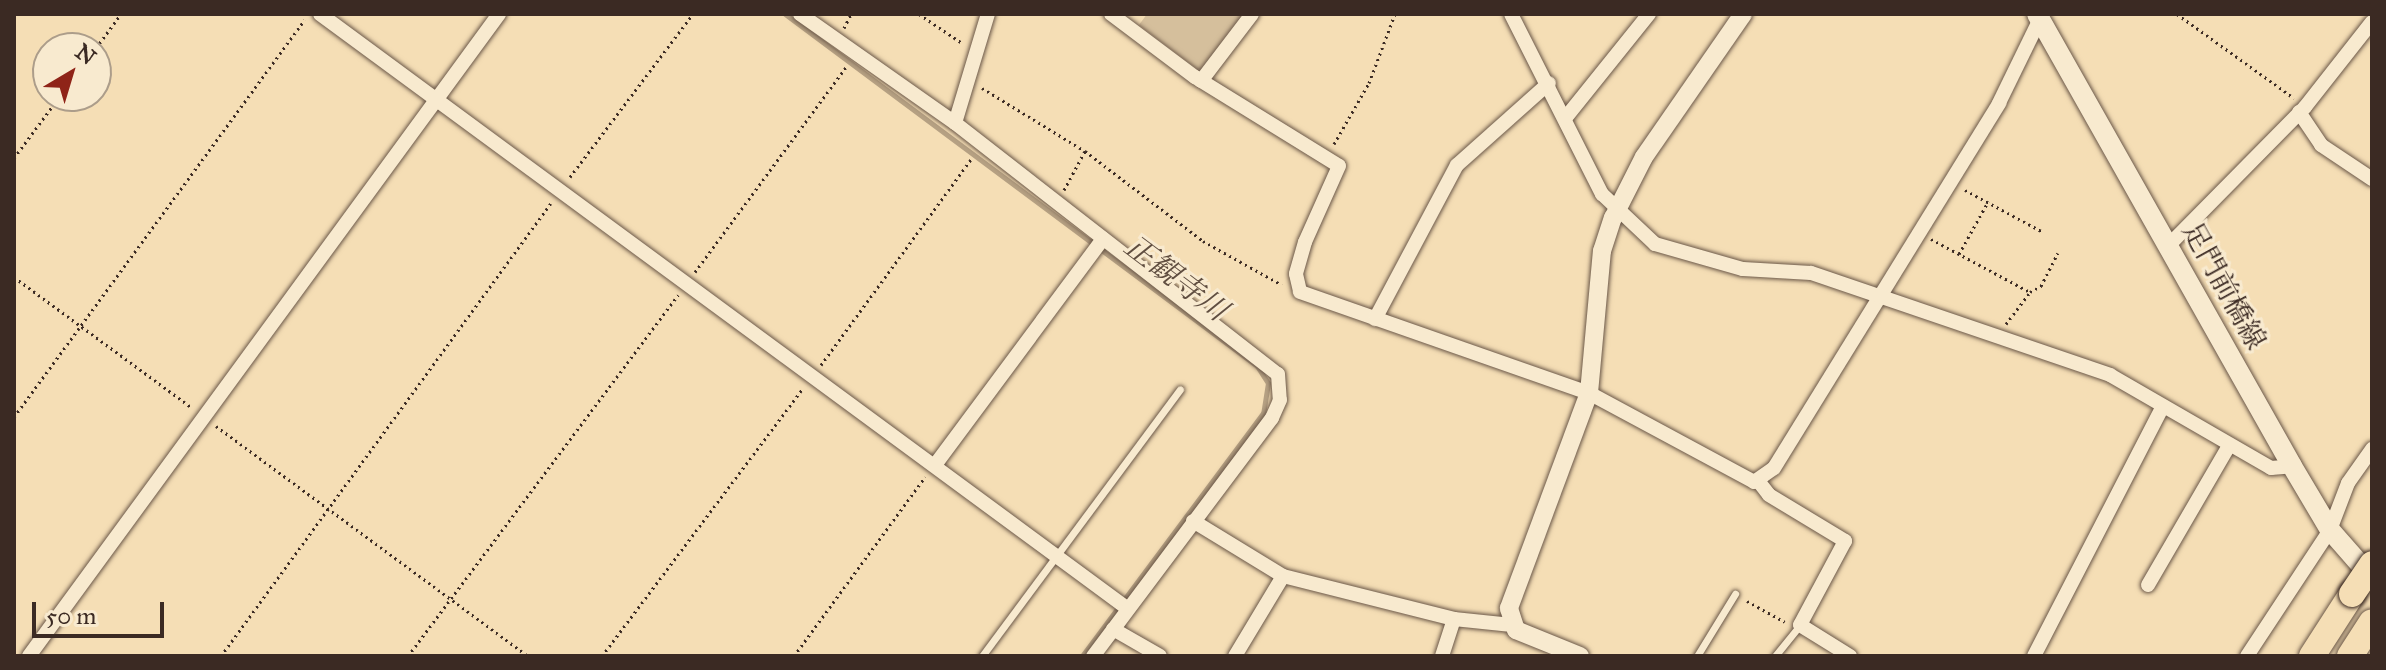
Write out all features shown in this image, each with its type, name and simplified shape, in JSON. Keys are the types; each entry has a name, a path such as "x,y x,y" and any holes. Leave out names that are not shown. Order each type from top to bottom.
{"highway":[{"path":"2312,656 2362,586 2372,564"},
{"path":"2350,656 2372,622"}],"main road":[{"name":"足門前橋線","path":"2039,17 2362,586"}],"street":[{"path":"320,14 1127,608"},
{"path":"29,656 499,14"},
{"path":"800,14 955,123 1278,374 1280,400 1272,418 1093,656"},
{"path":"955,123 972,82 988,14"},
{"path":"1111,14 1201,81 1328,155 1339,173 1305,242 1296,274 1300,292 1589,393 1741,479 1759,482 1769,495 1845,541 1800,625 1850,656"},
{"path":"1201,81 1252,14"},
{"path":"1511,14 1567,116 1602,194 1675,254 1743,269 1811,273 2001,337 2110,375 2271,468 2292,466"},
{"path":"1567,116 1649,14"},
{"path":"1512,625 1509,608 1589,393 1602,251 1617,207 1644,157 1743,14"},
{"path":"1759,482 1774,468 1947,180 1999,103 2039,17"},
{"path":"2169,245 2302,109 2372,22"},
{"path":"1375,319 1457,165 1549,83"},
{"path":"2302,109 2321,145 2372,179"},
{"path":"935,465 1103,239"},
{"path":"2034,656 2163,406"},
{"path":"2148,585 2229,446"},
{"path":"2247,656 2330,530 2348,483 2372,449"},
{"path":"1193,521 1283,576 1454,619 1512,625 1579,656"},
{"path":"1235,656 1283,576"},
{"path":"1442,656 1454,619"},
{"path":"1113,629 1160,656"}],"lane":[{"path":"982,656 1180,389"},
{"path":"1697,656 1735,594"},
{"path":"1775,656 1800,625"}],"path":[{"path":"108,32 121,14"},
{"path":"14,417 309,14"},
{"path":"221,656 693,14"},
{"path":"919,14 980,51"},
{"path":"1328,155 1369,83 1395,14"},
{"path":"2177,14 2302,109"},
{"path":"408,656 856,53"},
{"path":"972,82 1085,151 1226,256 1300,292"},
{"path":"14,158 48,112"},
{"path":"602,656 982,145"},
{"path":"1058,203 1085,151"},
{"path":"1947,180 2043,232"},
{"path":"1959,254 1988,202"},
{"path":"1917,232 2030,292"},
{"path":"2001,337 2030,292 2041,286 2058,253"},
{"path":"14,277 528,656"},
{"path":"794,656 935,465"},
{"path":"1735,594 1800,625"}],"shaded area":[{"path":"1147,14 1244,14 1205,69 1197,69 1139,25"}],"waterway":[{"name":"正観寺川","path":"785,14 1257,366 1268,383 1263,413 1082,656"}]}
